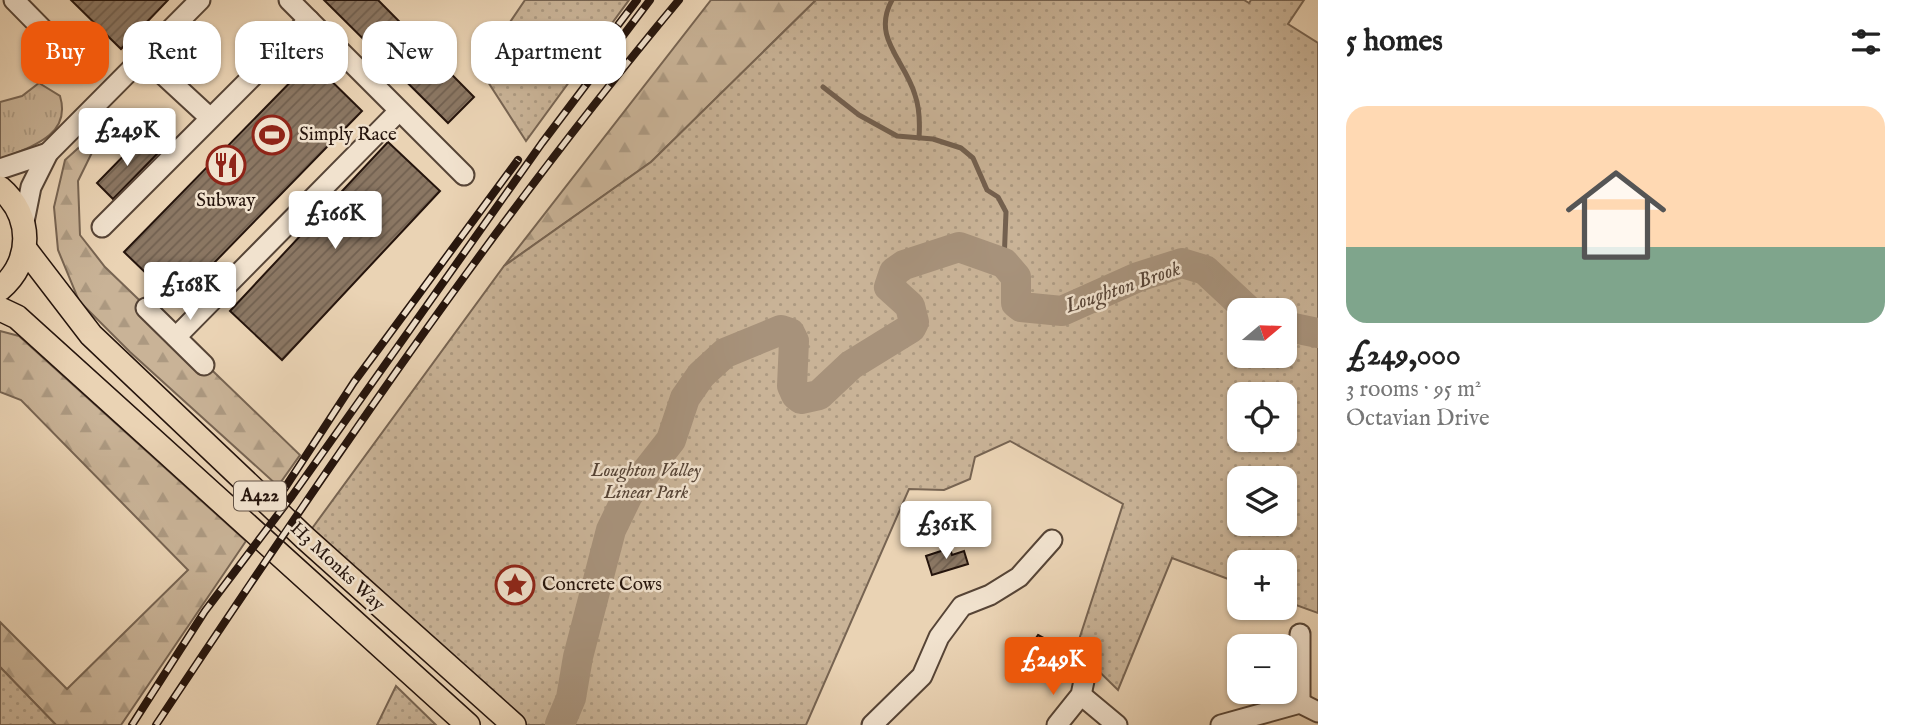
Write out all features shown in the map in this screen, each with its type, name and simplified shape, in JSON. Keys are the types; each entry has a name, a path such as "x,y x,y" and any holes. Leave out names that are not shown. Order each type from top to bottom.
{"main road":[{"path":"0,188 9,196 24,222 25,249 21,264 0,289"},
{"name":"H3 Monks Way","path":"25,249 91,335 305,538 514,725"},
{"name":"H3 Monks Way","path":"0,309 17,317 159,443 468,725"}],"street":[{"path":"14,0 35,21"},
{"path":"179,21 200,0"},
{"path":"289,0 464,176"},
{"path":"103,227 209,117 309,20"},
{"path":"24,222 31,187 48,153 123,78"},
{"path":"173,84 209,117"},
{"path":"176,337 399,111"},
{"path":"0,169 48,153"},
{"path":"146,308 204,365"},
{"path":"872,725 922,676 939,637 956,612 1018,577 1052,540"},
{"path":"1300,634 1300,703"},
{"path":"1057,725 1083,685 1117,725"},
{"path":"1221,725 1300,703 1318,712"}],"green space":[{"path":"525,0 629,0 614,21 511,21"},
{"path":"711,0 816,0 651,162 504,266"},
{"name":"Loughton Valley Linear Park","path":"816,0 1244,0 1249,3 1251,0 1304,0 1288,24 1318,43 1318,613 1297,605 1297,550 1227,550 1227,579 1172,558 1118,690 1076,649 1123,504 1010,441 975,457 970,479 944,490 909,489 806,725 514,725 305,538 504,266 651,162"},
{"path":"41,84 60,96 60,121 46,138 0,159 0,102 22,96"},
{"path":"489,84 568,84 526,141"},
{"path":"107,122 78,181 80,235 105,267 300,455 278,486 130,352 79,301 58,250 54,207 65,160"},
{"path":"0,331 19,336 246,541 121,725 56,725 0,667 0,622 67,689 188,570 21,400 0,392"},
{"path":"0,667 56,725 0,725"},
{"path":"396,686 436,725 377,725"}],"building":[{"path":"71,0 168,0 148,21 123,21 121,49 109,37 109,21 92,21"},
{"path":"324,0 378,0 399,21 362,21 362,38"},
{"path":"457,80 474,97 448,123 409,84 457,84"},
{"path":"288,84 334,84 362,111 176,302 124,252"},
{"path":"142,137 158,153 113,199 97,183"},
{"path":"388,142 440,191 282,360 230,311"},
{"path":"950,548 952,555 964,551 968,564 932,575 926,556"},
{"path":"1038,635 1051,642 1048,648 1055,653 1047,669 1022,655 1031,639 1034,641"}],"waterway":[{"path":"892,0 885,26 887,38 915,95 919,138"},
{"path":"823,87 859,115 897,136 933,139 961,148 973,158 987,190 998,197 1006,212 1004,263"},
{"name":"Loughton Brook","path":"560,724 571,698 578,657 611,530 628,495 671,440 685,398 701,375 725,353 781,330 790,333 794,341 792,386 796,395 801,399 819,395 851,365 911,328 914,322 910,306 889,287 894,272 904,265 959,247 1004,263 1016,277 1016,303 1021,307 1062,311 1138,277 1182,263 1205,270 1235,298"},
{"name":"Loughton Brook","path":"1297,329 1318,333"}],"railway":[{"path":"621,21 637,0"},
{"path":"132,725 205,611 292,496 542,143 650,0"},
{"path":"156,725 280,539 408,355 540,175 679,0"},
{"path":"277,500 354,382 518,160"}],"place":[{"name":"Simply Race","path":"272,135"},
{"name":"Subway","path":"226,165"},
{"name":"Concrete Cows","path":"515,585"}]}
